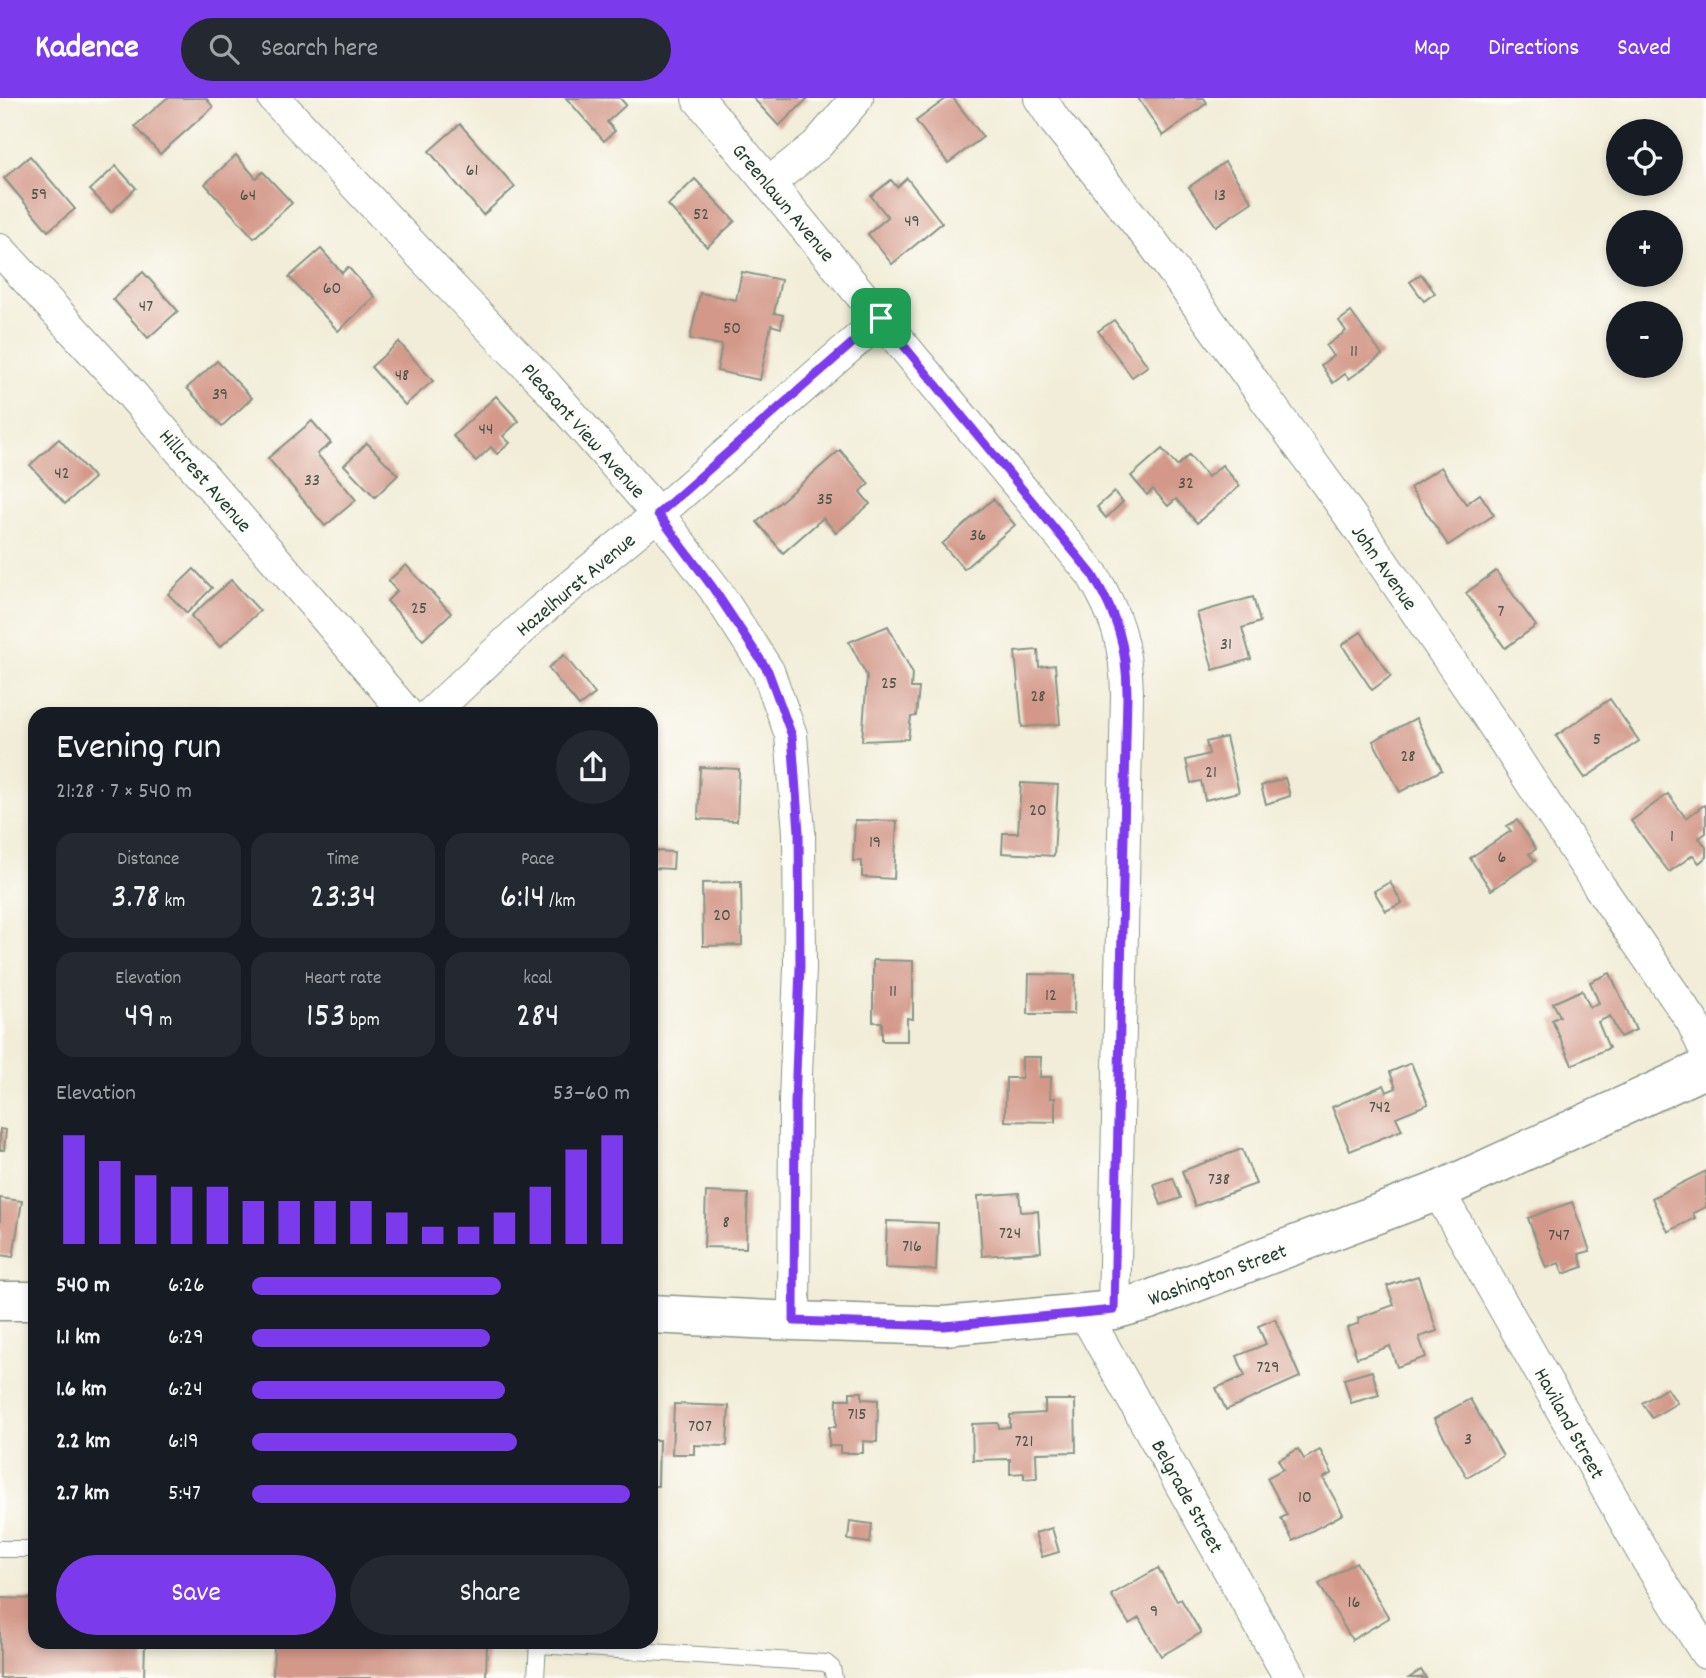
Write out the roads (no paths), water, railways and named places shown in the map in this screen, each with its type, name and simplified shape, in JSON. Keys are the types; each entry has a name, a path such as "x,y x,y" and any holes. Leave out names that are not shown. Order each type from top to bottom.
{"street":[{"name":"Pleasant View Avenue","path":"274,98 545,384 658,514 713,588 768,671 792,736 799,832 800,967 795,1102 794,1321"},
{"name":"Greenlawn Avenue","path":"698,98 1092,574 1108,601 1118,626 1127,671 1100,1312"},
{"path":"769,183 817,145 857,98"},
{"name":"John Avenue","path":"1040,98 1055,121 1153,243 1361,531 1692,1021 1706,1052"},
{"name":"Hillcrest Avenue","path":"0,250 130,392 401,707"},
{"name":"Hazelhurst Avenue","path":"438,707 539,612 658,514 881,318"},
{"name":"Washington Street","path":"658,1314 944,1326 1100,1312 1149,1300 1438,1191 1706,1068"},
{"name":"Haviland Street","path":"1438,1191 1644,1556 1706,1653"},
{"path":"0,1301 28,1301"},
{"name":"Belgrade Street","path":"1100,1312 1290,1678"}],"lane":[{"path":"0,1549 28,1549"},
{"path":"536,1678 538,1649"},
{"path":"624,1649 826,1663 832,1668 834,1678"}]}
